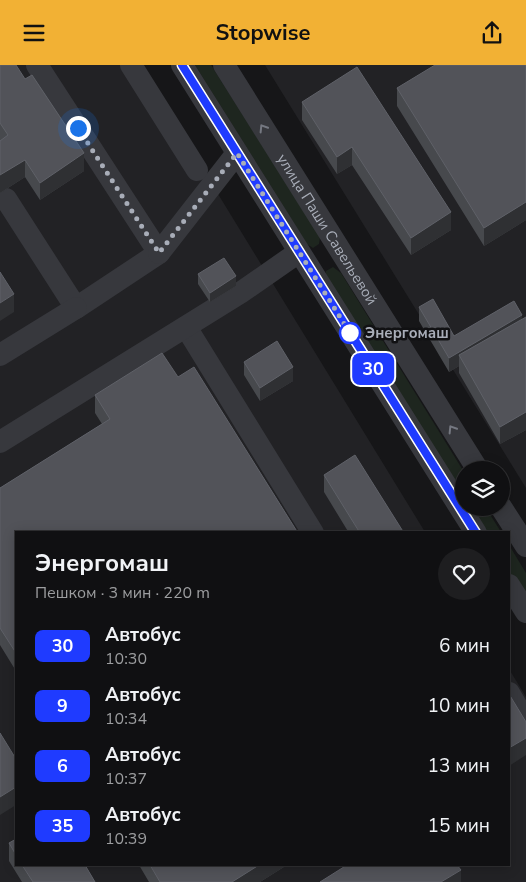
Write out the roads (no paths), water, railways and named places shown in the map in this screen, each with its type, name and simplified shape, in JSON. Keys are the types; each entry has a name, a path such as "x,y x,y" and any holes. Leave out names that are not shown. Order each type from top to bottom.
{"street":[{"path":"37,65 159,253"},
{"path":"131,65 197,170"},
{"path":"182,65 475,531"},
{"name":"улица Паши Савельевой","path":"224,65 472,461"},
{"path":"0,355 159,253 237,153"},
{"path":"6,199 76,308"},
{"path":"0,442 240,293 299,252"},
{"path":"186,327 312,531"},
{"path":"507,516 526,546"},
{"path":"510,587 526,612"},
{"path":"510,695 526,722"}],"place":[{"name":"Энергомаш","path":"350,333"}]}
